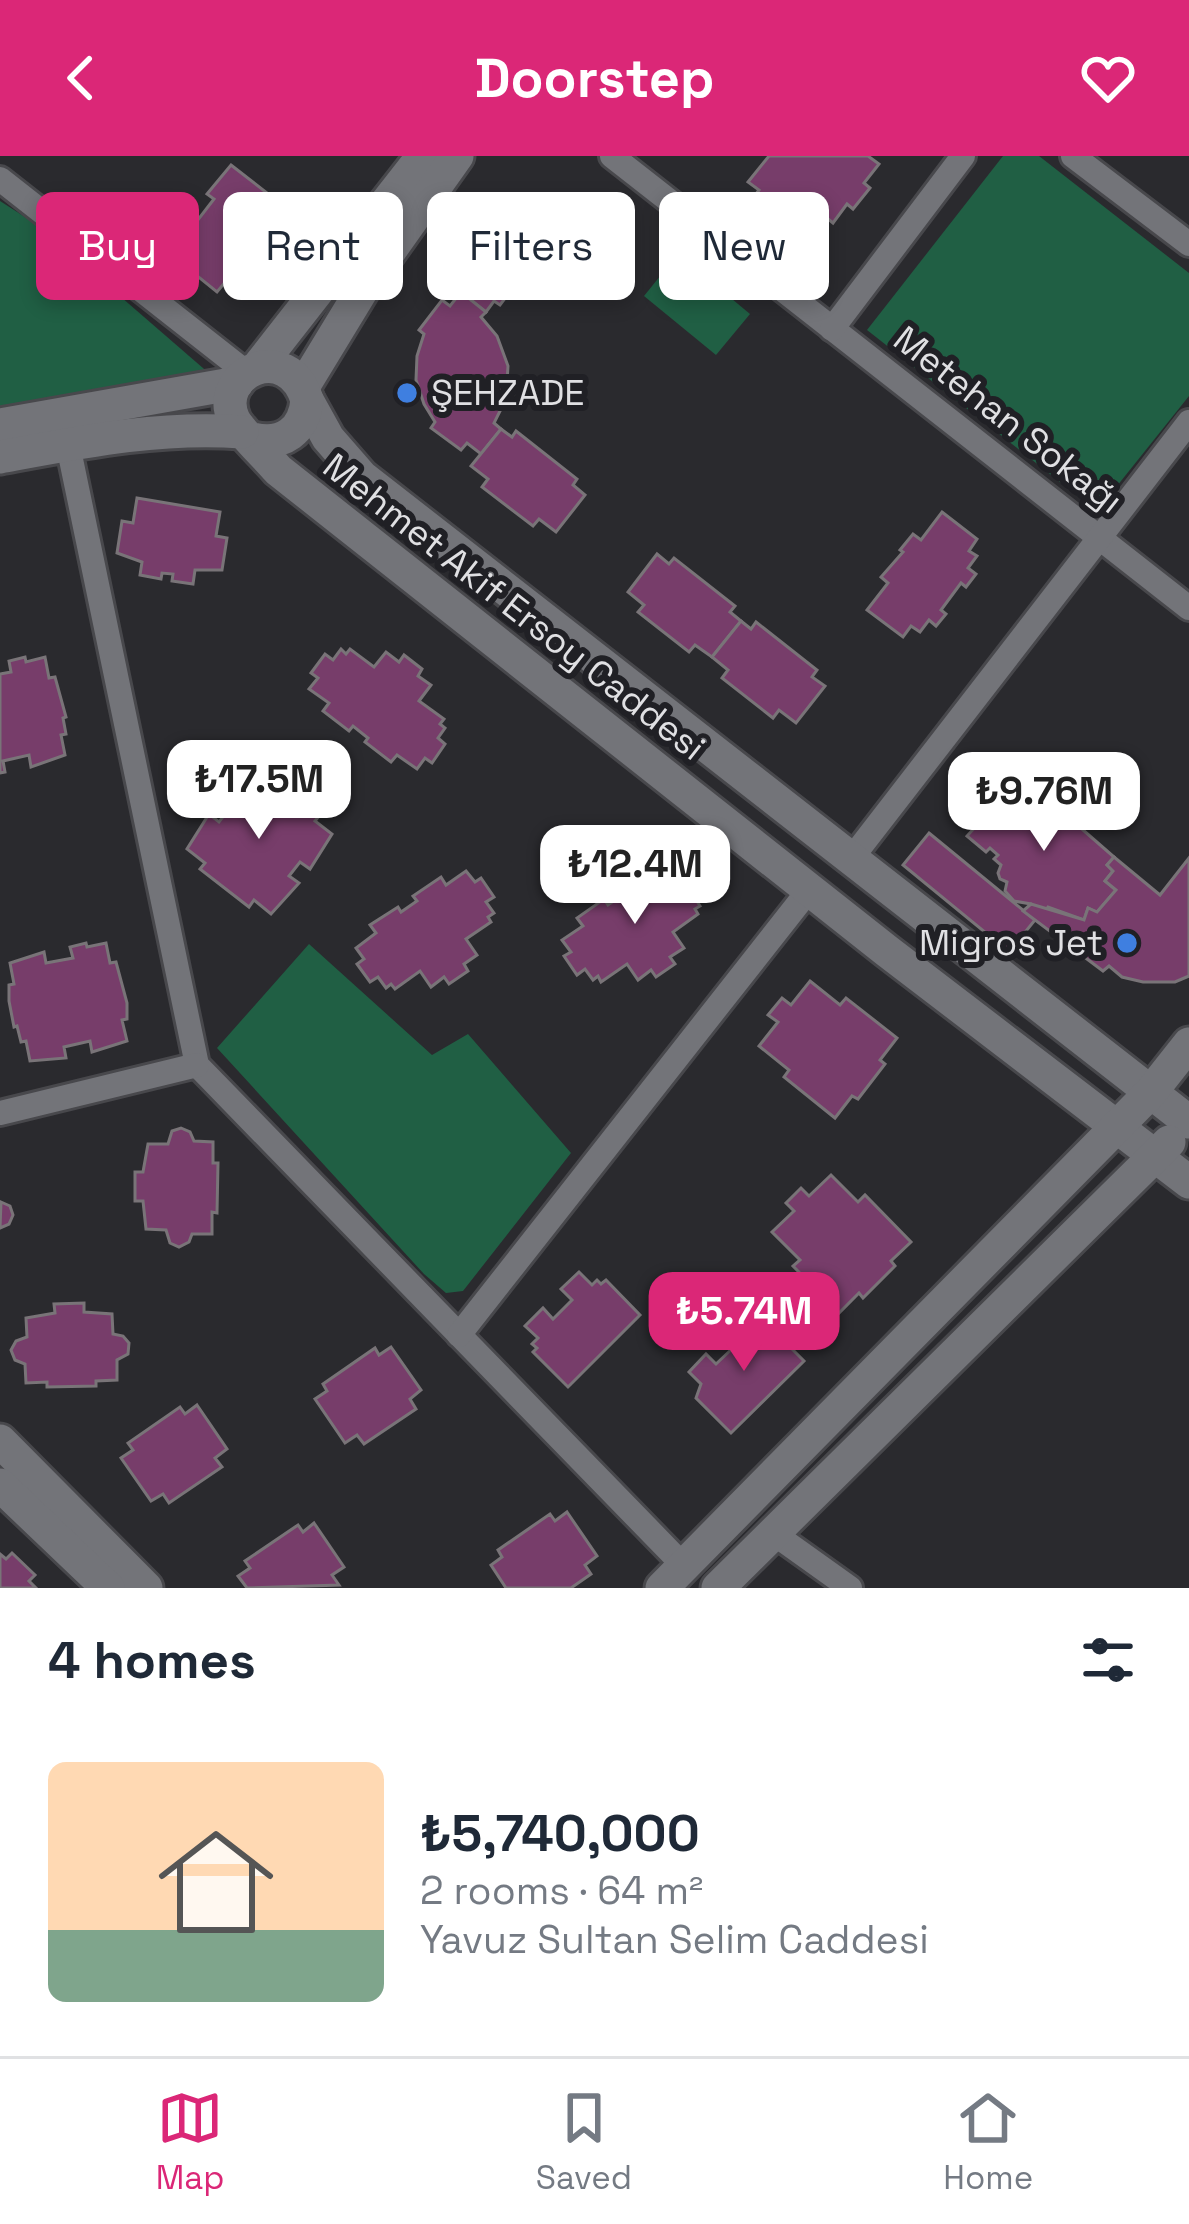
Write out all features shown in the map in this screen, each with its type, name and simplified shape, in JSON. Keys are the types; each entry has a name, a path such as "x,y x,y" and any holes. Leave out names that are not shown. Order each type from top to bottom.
{"street":[{"path":"248,435 231,408 247,374 423,156"},
{"path":"0,458 175,429 280,441 291,435 301,425 305,394 362,290 457,156"},
{"name":"Metehan Sokağı","path":"611,156 1189,608"},
{"path":"832,329 963,156"},
{"path":"1073,156 1189,244"},
{"path":"0,179 247,374"},
{"path":"0,425 284,369 305,394"},
{"name":"Mehmet Akif Ersoy Caddesi","path":"305,394 328,438 362,478 1189,1121"},
{"path":"851,859 1189,422"},
{"name":"Mehmet Akif Ersoy Caddesi","path":"248,435 278,470 809,890 1189,1182"},
{"path":"68,445 197,1065 459,1335 673,1577 1151,1092 1189,1044"},
{"path":"459,1335 809,890"},
{"path":"0,1113 197,1065"},
{"path":"718,1588 1189,1121"},
{"path":"0,1441 146,1588"},
{"path":"0,1485 109,1588"},
{"path":"773,1533 850,1588"}],"green space":[{"path":"1003,156 1039,156 1189,273 1189,396 1097,511 867,330"},
{"path":"0,201 36,224 36,300 124,300 211,375 0,414"},
{"path":"659,277 659,300 733,300 750,314 716,355 644,296"},
{"path":"309,944 432,1055 468,1034 571,1153 463,1291 446,1293 424,1274 217,1048"}],"building":[{"path":"769,156 868,156 879,164 864,183 870,188 853,209 847,204 833,223 829,192 758,192 748,182"},
{"path":"231,165 266,192 223,192 223,285 217,292 199,277 199,218 214,199 207,194"},
{"path":"442,300 450,306 455,300 471,300 486,312 481,317 497,336 508,366 506,399 494,423 501,429 481,454 467,443 461,450 431,428 435,422 416,380 424,334 419,330"},
{"path":"471,300 504,300 500,305 494,301 486,312"},
{"path":"501,429 512,437 516,431 577,479 573,485 585,495 556,532 539,519 533,526 482,487 488,479 471,466"},
{"path":"137,498 220,512 216,536 227,538 222,570 195,570 193,584 172,581 173,574 162,573 161,579 140,575 142,562 117,553 122,521 133,523"},
{"path":"942,512 977,539 969,551 977,556 968,568 976,574 966,587 961,583 941,610 946,614 936,626 929,620 920,632 911,626 903,637 867,610 888,583 881,577 903,552 900,550 913,534 921,540"},
{"path":"657,554 669,564 674,558 735,606 730,612 741,621 712,657 695,645 689,652 638,612 644,605 628,592"},
{"path":"741,621 751,629 756,622 817,670 812,677 825,686 796,723 779,710 773,718 722,678 728,670 712,657"},
{"path":"341,649 346,654 350,649 374,667 386,652 399,662 404,655 422,669 418,676 431,685 419,701 444,719 440,724 445,728 438,738 445,744 432,763 425,758 417,769 397,755 391,762 353,726 349,731 323,711 329,703 309,689 318,678 311,673 325,654 333,660"},
{"path":"25,657 26,662 45,657 49,678 55,677 66,717 66,734 61,735 65,755 31,767 29,755 3,761 5,772 0,773 0,674 11,672 9,661"},
{"path":"248,769 266,783 270,777 320,815 315,821 332,834 310,869 300,862 289,876 299,883 271,914 254,900 249,907 200,869 205,863 187,849 209,814 219,822 230,808 220,800"},
{"path":"1028,782 1114,857 1107,865 1113,871 1105,881 1116,890 1097,912 1088,908 1084,920 1048,907 1043,914 1031,904 1014,901 1005,891 1007,882 1000,879 1001,865 994,859 998,855 990,848 986,852 967,836 977,825 972,820 1000,789 1012,800"},
{"path":"929,833 1035,920 1009,952 903,865"},
{"name":"Migros Jet","path":"1114,857 1160,895 1189,858 1189,976 1175,982 1143,982 1122,977 1109,966 1103,971 1023,911 1031,904 1084,920 1088,908 1097,912 1116,890 1105,881 1113,871 1107,865"},
{"path":"673,864 681,875 688,870 701,890 693,895 700,906 695,909 698,914 673,932 684,948 670,957 675,964 656,977 651,970 638,980 627,964 601,982 585,969 577,975 564,956 571,952 562,940 583,926 577,918 604,899 608,905 624,894 620,889 648,869 653,877"},
{"path":"466,871 475,882 481,878 494,897 486,902 494,913 488,917 491,922 466,939 477,955 464,964 468,971 449,984 444,977 431,987 420,971 395,989 391,984 386,988 378,977 370,982 357,964 364,959 356,948 376,933 370,925 398,907 401,912 417,901 413,896 441,877 446,885"},
{"path":"86,943 87,947 106,943 110,963 116,962 127,1003 127,1019 122,1020 127,1041 92,1052 90,1041 64,1047 66,1058 30,1061 26,1041 21,1042 14,1027 10,963 44,952 46,963 73,958 70,947"},
{"path":"810,981 840,1005 846,998 897,1038 880,1060 885,1064 858,1099 852,1096 835,1118 784,1077 789,1070 759,1046 778,1022 768,1015 782,998 791,1005"},
{"path":"181,1128 194,1141 213,1142 213,1163 218,1163 212,1234 192,1234 179,1247 170,1243 166,1230 146,1229 143,1201 135,1201 135,1172 143,1172 148,1144 168,1144 172,1131"},
{"path":"831,1175 858,1202 865,1195 911,1242 863,1298 859,1293 839,1313 793,1266 800,1260 772,1232 794,1211 786,1203 801,1188 809,1196"},
{"path":"1,1202 10,1206 13,1215 0,1228"},
{"path":"579,1272 592,1285 606,1280 640,1315 568,1387 533,1352 537,1348 532,1344 538,1338 525,1326 543,1308 553,1319 572,1300 561,1289"},
{"path":"84,1303 84,1312 112,1314 113,1334 129,1343 128,1354 117,1360 117,1380 96,1381 96,1386 26,1383 25,1364 15,1360 11,1350 16,1341 27,1337 26,1318 55,1313 54,1304"},
{"path":"742,1318 755,1331 769,1326 804,1361 731,1433 696,1398 701,1384 689,1372 706,1354 716,1364 735,1346 725,1335"},
{"path":"391,1347 421,1390 410,1399 416,1409 364,1444 357,1435 345,1443 315,1399 327,1391 323,1384 375,1348 379,1355"},
{"path":"197,1405 227,1449 215,1458 222,1467 169,1503 163,1494 151,1501 121,1458 133,1450 128,1443 180,1407 185,1414"},
{"path":"567,1512 597,1556 585,1565 591,1574 571,1588 506,1588 491,1565 502,1557 498,1550 550,1514 555,1521"},
{"path":"314,1523 344,1567 332,1575 339,1585 247,1588 238,1576 250,1568 245,1561 298,1525 303,1532"},
{"path":"12,1553 35,1575 29,1581 36,1588 0,1588 0,1554 6,1559"}],"place":[{"name":"ŞEHZADE","path":"407,393"},
{"name":"Migros Jet","path":"1127,943"}]}
